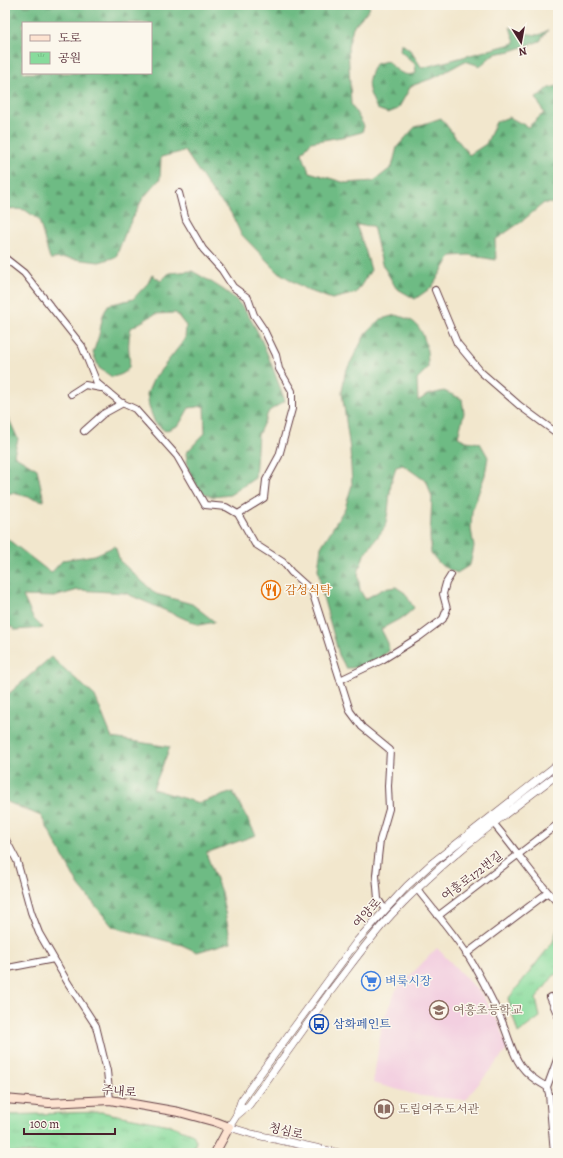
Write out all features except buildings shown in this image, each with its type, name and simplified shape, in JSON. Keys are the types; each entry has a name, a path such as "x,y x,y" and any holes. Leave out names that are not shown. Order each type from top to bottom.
{"main road":[{"name":"주내로","path":"5,1099 49,1103 110,1100 179,1112 229,1127"},
{"name":"여양로","path":"215,1153 229,1127"}],"street":[{"path":"179,193 186,220 203,249 222,270 233,287 248,298 254,315 264,330 276,355 279,369 292,391 292,409 279,456 266,480 264,498 238,514"},
{"path":"5,258 24,273 82,346 97,383 123,403 135,409 177,456 206,505 226,507 238,514 255,544 283,562 291,572 312,591 350,710 362,727 390,750 388,786 389,809 380,840 376,875 378,899 391,916"},
{"path":"435,290 457,343 481,372 520,406 558,434"},
{"path":"72,394 85,385 102,388"},
{"path":"84,431 103,414 123,403"},
{"path":"340,680 382,660 419,637 443,619 447,609 443,594 446,583 451,575"},
{"name":"여양로","path":"229,1127 236,1116 241,1101 327,981 357,941 385,910 407,886 431,864 558,764"},
{"name":"여양로","path":"236,1116 249,1105 354,960 391,916 417,889 456,853 558,774"},
{"path":"494,823 519,854 547,893 558,904"},
{"name":"여흥로172번길","path":"438,916 558,824"},
{"path":"5,838 17,861 31,912 39,933 96,1026 107,1071 110,1100"},
{"name":"여흥로172번길","path":"417,889 466,954 488,991 520,1065 527,1074 547,1087"},
{"path":"466,954 547,893"},
{"path":"8,968 54,959"},
{"path":"550,997 558,1016"},
{"path":"554,1153 549,1094 547,1087 558,1057"},
{"name":"청심로","path":"229,1127 252,1134 339,1153"}],"shaded area":[{"name":"여흥초등학교","path":"437,948 482,995 500,1025 506,1046 506,1051 465,1100 421,1096 373,1083 382,1024 396,990"}],"green space":[{"path":"5,5 368,5 370,8 353,27 348,47 351,104 364,126 362,132 311,142 302,153 309,172 346,183 374,181 392,167 397,147 415,127 441,118 469,155 486,144 496,122 509,117 528,127 544,113 536,98 549,88 558,86 558,204 544,203 521,222 495,240 496,260 469,255 451,256 432,287 415,299 396,288 382,264 373,226 356,225 371,270 356,293 332,299 307,290 278,272 241,234 231,213 213,193 185,151 161,157 160,179 143,198 126,231 116,257 99,262 66,258 50,259 39,220 25,210 5,208"},
{"path":"510,27 521,33 539,35 548,30 540,41 511,51 494,54 480,66 465,61 436,77 411,86 398,109 388,113 377,109 368,87 369,77 375,64 387,61 404,74 416,73 415,64 400,51 401,43 410,50 422,68 515,43"},
{"path":"192,271 233,297 250,318 270,360 285,401 269,411 258,435 255,478 230,495 212,497 200,491 188,469 186,453 205,433 204,406 189,408 179,425 165,431 155,423 149,407 147,394 153,380 185,339 186,326 176,313 155,314 131,328 129,339 130,364 125,372 120,375 112,377 99,368 93,353 99,335 103,315 108,305 133,299 148,283 152,275 161,281 169,273"},
{"path":"396,315 410,320 417,325 425,342 428,368 417,379 418,401 427,395 444,391 462,399 464,413 458,437 466,441 480,443 488,457 485,475 472,511 471,529 474,547 470,565 457,573 442,566 431,554 430,536 432,498 427,482 403,465 396,467 391,483 385,527 364,555 358,573 360,590 365,599 383,589 396,587 405,593 414,608 405,616 381,629 388,643 389,651 363,666 346,668 339,655 322,593 318,569 321,547 345,508 352,485 350,450 342,392 345,373 366,333 381,319"},
{"path":"8,417 18,439 14,455 37,469 44,501 13,493 5,494 5,418"},
{"path":"5,537 51,573 63,560 95,555 115,546 120,561 156,594 192,604 215,622 199,625 125,593 78,590 54,597 23,596 33,618 43,628 16,630 5,623"},
{"path":"51,657 95,696 112,738 170,747 153,789 199,803 233,792 256,835 206,853 221,892 231,942 197,952 182,945 113,927 79,886 41,816 5,801 5,697"},
{"path":"558,926 558,973 554,975 536,999 540,1017 518,1033 508,999 553,942"},
{"path":"101,1112 170,1125 193,1134 196,1141 193,1153 5,1153 5,1115"}],"place":[{"name":"감성식탁","path":"271,590"},
{"name":"벼룩시장","path":"371,981"},
{"name":"여흥초등학교","path":"439,1010"},
{"name":"삼화페인트","path":"319,1024"},
{"name":"도립여주도서관","path":"384,1109"}]}
